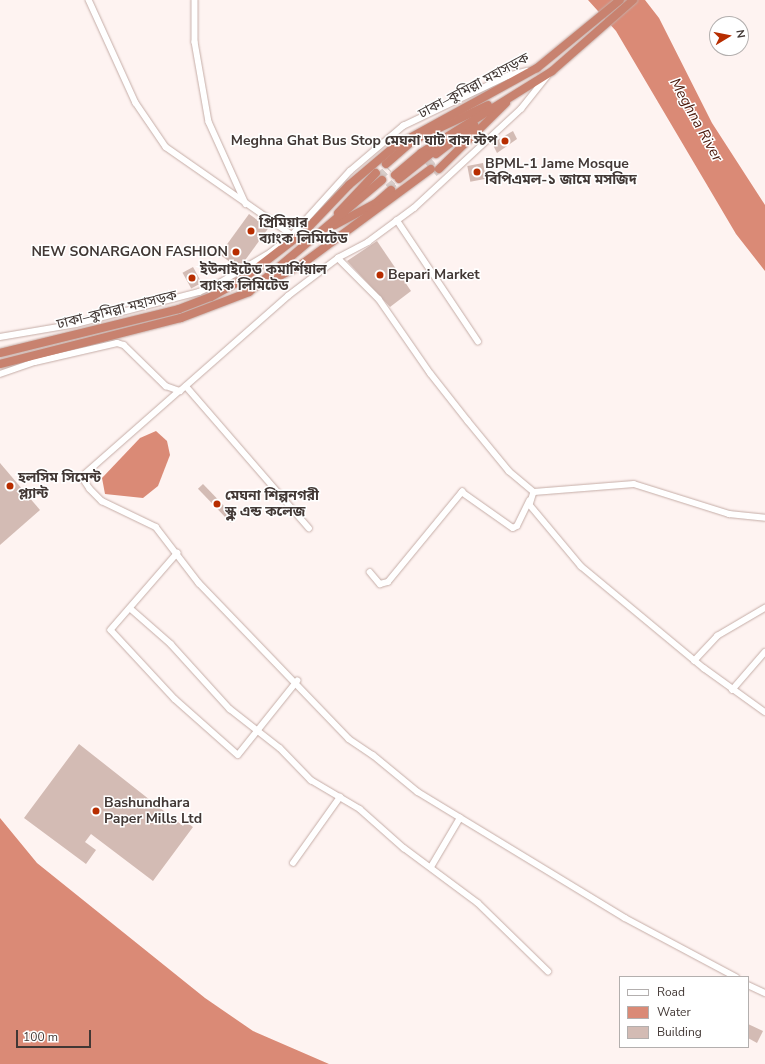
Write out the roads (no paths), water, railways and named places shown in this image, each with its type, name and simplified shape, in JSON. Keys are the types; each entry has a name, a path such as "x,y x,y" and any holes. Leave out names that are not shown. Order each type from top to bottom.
{"highway":[{"name":"ঢাকা–কুমিল্লা মহাসড়ক","path":"0,353 179,309 211,297 272,259 305,231 349,185 395,146 553,58 620,0"},
{"name":"ঢাকা–কুমিল্লা মহাসড়ক","path":"0,364 182,318 249,292 298,267 395,175 418,149 552,71 633,0"},
{"name":"ঢাকা–কুমিল্লা মহাসড়ক","path":"395,175 433,167 488,121 518,92"},
{"name":"ঢাকা–কুমিল্লা মহাসড়ক","path":"395,175 518,92"},
{"name":"ঢাকা–কুমিল্লা মহাসড়ক","path":"249,292 319,234 384,182 376,203 319,234"}],"street":[{"path":"89,0 136,103 149,126 166,147 292,236"},
{"path":"195,0 195,42 209,122 246,204"},
{"path":"0,337 76,324 199,292 255,263 292,236 350,171 403,126 508,76 537,68"},
{"path":"552,71 511,119 397,220 368,242 338,258 288,296 82,477 102,501 156,527 178,553 199,583 297,681 349,739 373,755 418,792 625,918 734,976"},
{"path":"397,220 478,341"},
{"path":"338,258 379,299 468,421 509,471 534,492 634,484 729,514 765,518"},
{"path":"0,374 35,362 117,343 124,345 166,386 180,391"},
{"path":"186,386 309,528"},
{"path":"370,572 380,584 388,582 462,492 468,494 513,528 517,526 534,492"},
{"path":"530,501 536,514 581,566 694,661 732,690 765,712"},
{"path":"178,553 112,630 210,731 238,755 297,681"},
{"path":"130,608 171,644 230,709 280,748 311,780 360,809 478,903 548,971"},
{"path":"694,661 717,636 765,608"},
{"path":"732,690 765,652"},
{"path":"293,863 340,797"},
{"path":"431,867 460,818"},
{"path":"749,985 765,993"}],"water":[{"name":"Meghna River","path":"588,0 645,0 659,18 712,123 765,205 765,271 736,234 616,31"},
{"path":"156,431 167,441 170,455 158,486 143,498 105,494 102,478 140,438"},
{"path":"0,818 37,863 205,998 253,1031 329,1064 0,1064"}],"tunnel":[{"path":"427,166 433,161"},
{"path":"379,177 389,168"},
{"path":"434,173 439,169"},
{"path":"388,188 399,179"}],"place":[{"name":"Meghna Ghat Bus Stop মেঘনা ঘাট বাস স্টপ","path":"505,141"},
{"name":"BPML-1 Jame Mosque বিপিএমল-১ জামে মসজিদ","path":"477,172"},
{"name":"প্রিমিয়ার ব্যাংক লিমিটেড","path":"251,231"},
{"name":"NEW SONARGAON FASHION","path":"236,252"},
{"name":"Bepari Market","path":"380,275"},
{"name":"ইউনাইটেড কমার্শিয়াল ব্যাংক লিমিটেড","path":"192,278"},
{"name":"হলসিম সিমেন্ট প্ল্যান্ট","path":"10,486"},
{"name":"মেঘনা শিল্পনগরী স্কুল এন্ড কলেজ","path":"217,504"},
{"name":"Bashundhara Paper Mills Ltd","path":"96,811"}]}
